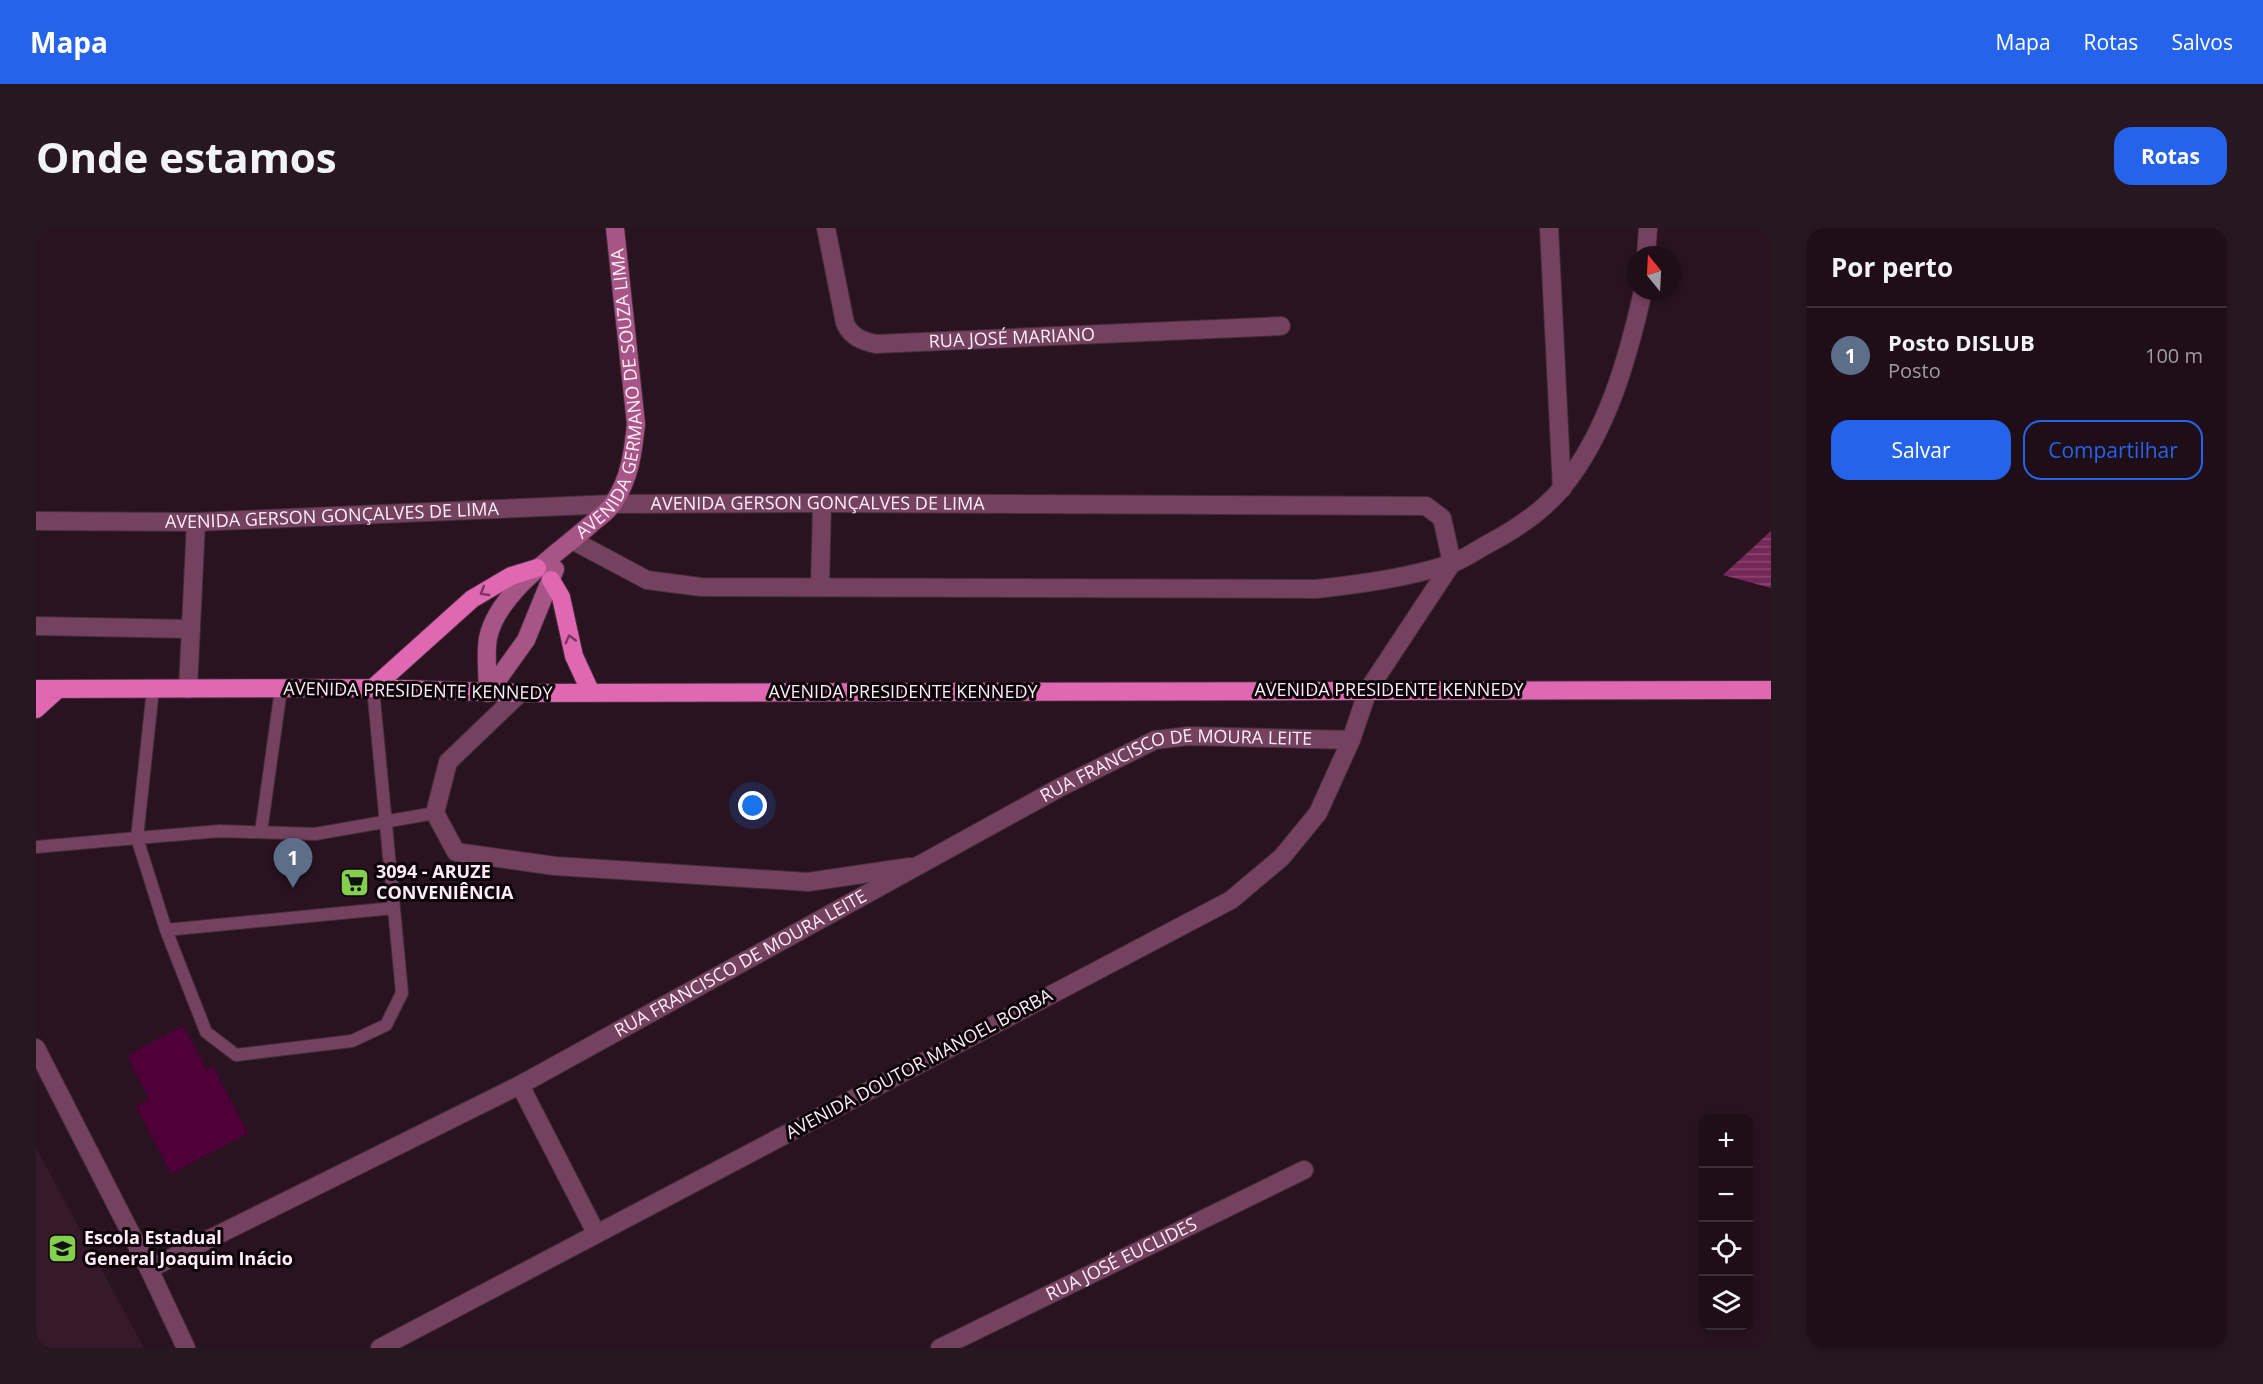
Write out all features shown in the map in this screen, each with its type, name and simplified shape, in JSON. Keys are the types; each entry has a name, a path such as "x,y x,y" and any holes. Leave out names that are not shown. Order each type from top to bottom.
{"highway":[{"path":"373,688 472,599 511,576 544,574 561,597 574,656 591,693"},
{"name":"AVENIDA PRESIDENTE KENNEDY","path":"36,689 373,688 488,693 1771,690"},
{"path":"36,709 58,689"}],"main road":[{"name":"AVENIDA GERMANO DE SOUZA LIMA","path":"488,693 488,639 497,614 544,574 567,545 613,504 626,479 633,455 636,424 615,228"},
{"name":"AVENIDA GERMANO DE SOUZA LIMA","path":"488,693 526,640 544,574"}],"street":[{"name":"RUA JOSÉ MARIANO","path":"826,228 845,323 853,335 866,342 876,344 1281,326"},
{"path":"1549,228 1562,489"},
{"path":"1647,246 1648,228"},
{"path":"567,545 646,580 701,586 1316,590 1385,581 1452,563 1502,537 1543,507 1562,489 1588,452 1625,365 1641,300"},
{"path":"820,587 822,503"},
{"name":"AVENIDA GERSON GONÇALVES DE LIMA","path":"36,521 196,522 613,504 1426,506 1442,518 1452,563"},
{"path":"188,689 196,522"},
{"name":"AVENIDA DOUTOR MANOEL BORBA","path":"380,1348 1232,900 1282,857 1318,813 1351,740 1368,690 1452,563"},
{"path":"36,626 190,629"},
{"path":"520,693 448,762 435,813 456,852 555,866 808,882 921,866"},
{"name":"RUA FRANCISCO DE MOURA LEITE","path":"149,1269 520,1085 1059,788 1155,740 1188,736 1351,740"},
{"path":"36,1048 149,1269 186,1348"},
{"path":"520,1085 596,1233"},
{"name":"RUA JOSÉ EUCLIDES","path":"940,1348 1304,1170"}],"lane":[{"path":"261,832 281,688"},
{"path":"153,689 137,838 166,930 206,1032 236,1055 352,1041 386,1025 402,993 373,688"},
{"path":"36,846 220,831 315,834 435,813"},
{"path":"166,930 394,908"}],"shaded area":[{"path":"1771,531 1771,588 1723,575"},
{"name":"Escola Estadual General Joaquim Inácio","path":"36,1148 144,1348 36,1348"}],"building":[{"path":"183,1025 207,1070 213,1066 248,1133 171,1174 136,1107 149,1100 127,1056"}],"place":[{"name":"3094 - ARUZE CONVENIÊNCIA","path":"355,882"},
{"name":"Posto DISLUB","path":"293,888"},
{"name":"Escola Estadual General Joaquim Inácio","path":"63,1248"}]}
